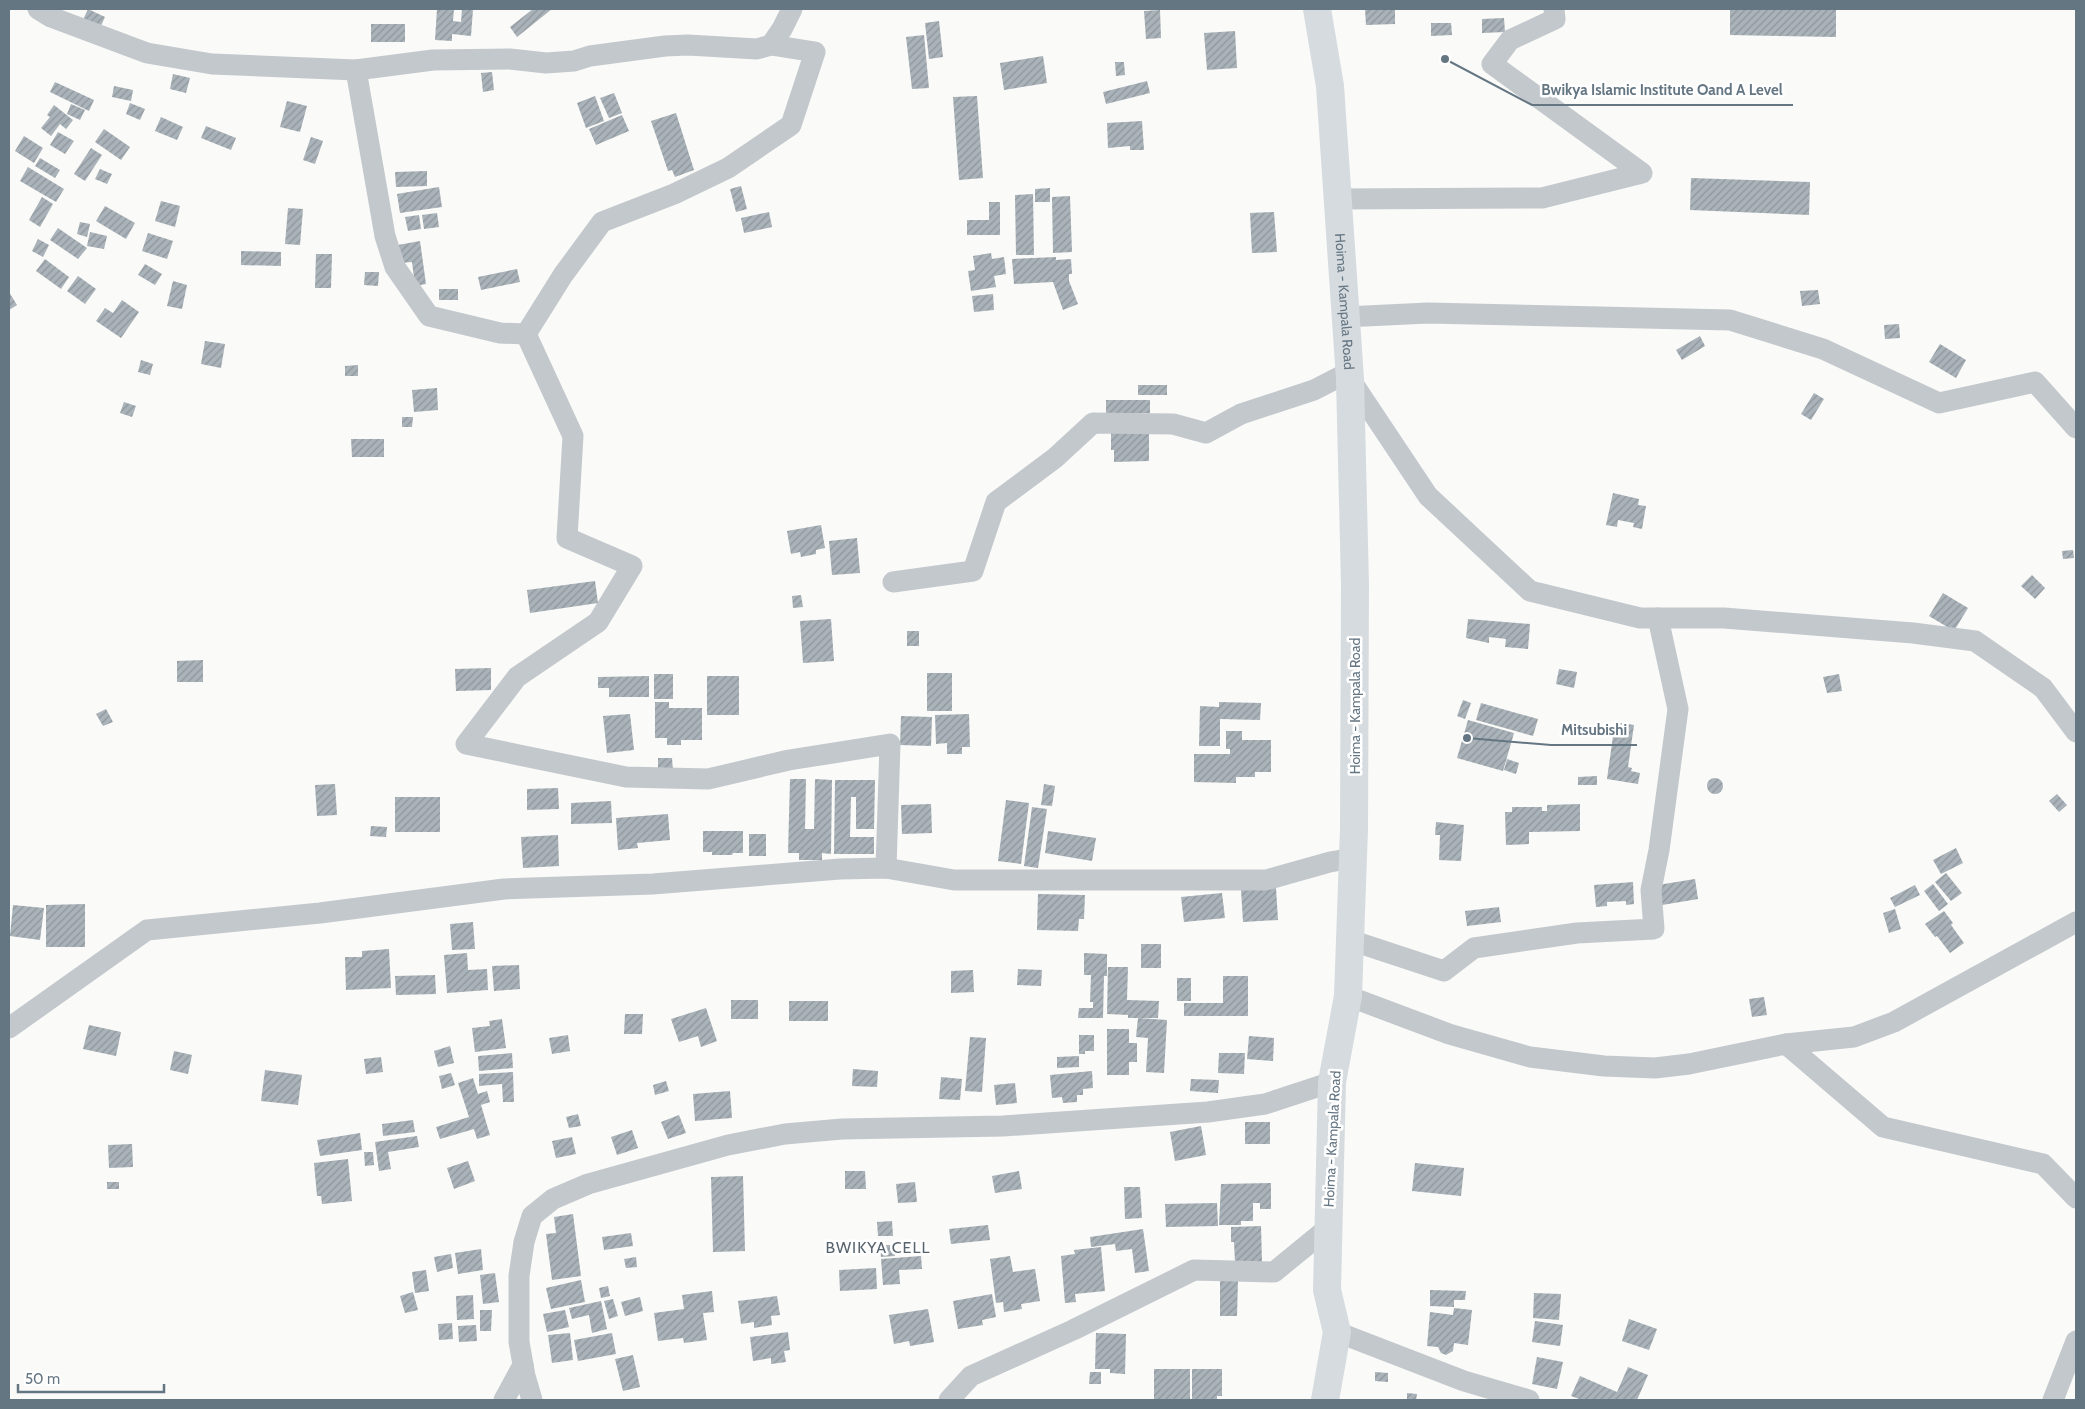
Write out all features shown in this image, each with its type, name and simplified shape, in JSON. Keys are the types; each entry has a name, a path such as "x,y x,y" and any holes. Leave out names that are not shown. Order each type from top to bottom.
{"main road":[{"name":"Hoima - Kampala Road","path":"1317,9 1330,86 1338,199 1349,376 1355,585 1352,858 1348,996 1332,1082 1328,1228 1327,1290 1337,1332 1325,1400"}],"street":[{"path":"38,9 51,17 147,53 212,64 311,66 356,70 433,60 510,59 546,63 574,61 590,56 665,46 688,45 757,50 770,45 814,52 791,125 728,168 674,194 602,222 563,275 526,334"},
{"path":"770,45 782,29 792,9"},
{"path":"1338,199 1542,198 1642,173 1492,64 1510,40 1555,19 1554,9"},
{"path":"356,70 385,236 394,267 429,316 500,333 526,334"},
{"path":"1345,317 1428,313 1730,320 1823,349 1939,403 2036,382 2076,428"},
{"path":"526,334 573,436 567,538 632,566 598,622 517,677 466,744 626,777 708,779 789,760 890,744 886,868"},
{"path":"893,582 973,571 996,502 1055,458 1093,423 1173,424 1206,433 1241,414 1314,390 1349,376 1428,496 1530,592 1640,618 1724,618 1913,633 1975,641 2043,688 2076,732"},
{"path":"1350,940 1444,971 1474,948 1577,933 1654,929 1651,890 1659,850 1678,709 1658,618"},
{"path":"9,1028 146,930 320,913 459,896 482,891 653,884 840,869 886,868 954,880 1266,880 1330,862 1352,858"},
{"path":"1348,996 1449,1034 1530,1057 1604,1066 1655,1068 1689,1064 1786,1044 1854,1037 1894,1022 2076,922"},
{"path":"1786,1044 1883,1127 2043,1164 2076,1198"},
{"path":"532,1400 519,1342 519,1276 524,1242 532,1216 553,1198 588,1184 728,1145 784,1134 842,1129 1003,1126 1208,1112 1265,1104 1332,1082"},
{"path":"949,1400 971,1376 1073,1330 1194,1270 1274,1272 1328,1228"},
{"path":"1337,1332 1464,1381 1529,1400"},
{"path":"2053,1400 2076,1341"},
{"path":"504,1400 523,1365"}],"building":[{"path":"88,9 105,17 99,30 82,22"},
{"path":"437,9 454,9 453,21 461,22 462,9 473,9 471,36 452,34 452,41 435,40"},
{"path":"533,9 552,9 517,37 510,27"},
{"path":"1365,9 1395,9 1395,24 1366,25"},
{"path":"1730,9 1836,9 1836,37 1730,35"},
{"path":"1160,10 1161,38 1146,39 1144,11"},
{"path":"1504,18 1505,32 1482,33 1482,19"},
{"path":"939,21 943,57 929,59 925,23"},
{"path":"1431,23 1451,23 1452,35 1431,36"},
{"path":"371,24 405,24 405,42 371,42"},
{"path":"1235,31 1237,68 1207,70 1204,33"},
{"path":"924,35 929,88 912,89 906,37"},
{"path":"1043,56 1047,83 1004,90 1000,63"},
{"path":"1115,62 1124,62 1125,75 1116,76"},
{"path":"492,72 494,90 483,92 481,73"},
{"path":"173,74 190,78 186,93 170,89"},
{"path":"1147,81 1150,93 1106,104 1103,92"},
{"path":"55,82 94,100 89,111 50,92"},
{"path":"114,86 133,90 131,101 112,97"},
{"path":"614,93 622,113 609,118 600,98"},
{"path":"595,96 604,121 586,128 577,103"},
{"path":"977,96 983,178 959,180 953,97"},
{"path":"287,101 307,106 300,132 280,127"},
{"path":"130,103 145,109 140,120 126,114"},
{"path":"71,104 85,110 80,120 67,114"},
{"path":"54,105 73,120 66,129 60,124 51,136 41,128 50,117 47,115"},
{"path":"676,113 694,170 675,177 672,170 668,171 651,121"},
{"path":"622,115 629,131 596,145 589,129"},
{"path":"161,117 183,127 177,140 155,131"},
{"path":"1142,121 1144,150 1130,150 1130,146 1108,148 1107,123"},
{"path":"206,126 236,138 231,150 201,138"},
{"path":"104,129 130,147 121,160 95,142"},
{"path":"58,132 74,141 65,154 50,145"},
{"path":"24,136 43,148 34,163 15,151"},
{"path":"311,137 323,141 315,164 303,160"},
{"path":"91,148 102,155 85,181 74,174"},
{"path":"40,158 60,170 55,178 35,166"},
{"path":"28,167 64,189 56,202 20,181"},
{"path":"100,169 112,174 107,184 95,179"},
{"path":"427,171 427,186 396,187 395,172"},
{"path":"1691,178 1810,182 1809,215 1690,210"},
{"path":"741,186 747,209 736,212 730,189"},
{"path":"439,187 442,207 400,213 397,194"},
{"path":"1050,188 1050,202 1035,202 1035,189"},
{"path":"1033,194 1034,255 1016,255 1015,195"},
{"path":"1070,196 1072,252 1053,253 1052,197"},
{"path":"42,197 53,204 40,227 29,220"},
{"path":"161,201 180,206 175,227 155,221"},
{"path":"989,202 1000,202 1000,235 967,235 967,220 989,220"},
{"path":"105,206 135,223 126,239 96,221"},
{"path":"288,208 303,209 300,245 285,244"},
{"path":"769,212 772,227 744,233 741,218"},
{"path":"1274,212 1277,252 1252,253 1250,213"},
{"path":"437,213 439,227 424,229 422,215"},
{"path":"419,215 421,229 408,231 405,217"},
{"path":"80,222 90,224 87,237 77,234"},
{"path":"58,228 87,248 78,259 50,240"},
{"path":"90,232 107,236 104,249 87,246"},
{"path":"148,233 173,241 167,259 142,251"},
{"path":"38,239 49,245 43,257 32,251"},
{"path":"420,241 426,284 415,286 412,262 401,263 398,245"},
{"path":"241,251 281,252 281,266 241,265"},
{"path":"991,253 992,259 1004,257 1006,274 994,276 996,287 971,291 968,271 975,270 973,256"},
{"path":"316,254 332,254 331,288 315,288"},
{"path":"1056,257 1056,260 1071,259 1072,274 1069,274 1069,281 1078,304 1063,310 1053,282 1014,284 1012,259"},
{"path":"45,259 69,277 61,289 36,271"},
{"path":"145,264 162,274 155,285 138,275"},
{"path":"517,269 520,282 481,290 478,277"},
{"path":"365,272 379,272 378,286 364,285"},
{"path":"78,276 96,289 85,304 67,291"},
{"path":"173,281 187,285 182,309 167,306"},
{"path":"439,289 458,289 458,300 439,300"},
{"path":"1818,290 1820,304 1802,306 1800,291"},
{"path":"9,292 17,305 9,310"},
{"path":"993,294 994,310 974,312 972,296"},
{"path":"122,300 139,312 121,338 96,321 105,308 113,313"},
{"path":"1899,324 1900,338 1885,339 1884,325"},
{"path":"1700,336 1705,346 1682,360 1676,350"},
{"path":"205,341 225,344 221,368 201,364"},
{"path":"1940,344 1966,360 1956,378 1929,362"},
{"path":"141,360 153,364 150,375 138,372"},
{"path":"358,365 358,376 345,376 345,366"},
{"path":"1138,385 1167,385 1167,395 1138,395"},
{"path":"437,388 438,410 414,412 412,390"},
{"path":"1814,393 1824,399 1811,420 1801,414"},
{"path":"1106,400 1150,400 1150,413 1106,413"},
{"path":"124,402 136,406 132,417 120,413"},
{"path":"402,417 413,417 412,427 402,427"},
{"path":"1111,431 1149,431 1149,461 1114,462 1114,450 1111,450"},
{"path":"351,439 384,439 384,457 352,457"},
{"path":"1613,493 1639,499 1638,505 1646,506 1642,529 1633,527 1634,523 1618,520 1617,527 1606,525"},
{"path":"821,525 825,548 816,550 816,554 801,557 800,552 791,554 787,531"},
{"path":"857,538 860,573 832,575 829,541"},
{"path":"2073,550 2074,558 2063,559 2062,551"},
{"path":"2032,575 2045,588 2035,599 2021,586"},
{"path":"595,581 598,603 530,613 527,590"},
{"path":"1943,593 1968,608 1954,631 1929,616"},
{"path":"801,595 803,607 793,608 792,596"},
{"path":"831,619 834,661 803,663 800,621"},
{"path":"1468,619 1530,624 1528,649 1505,647 1506,639 1489,637 1489,643 1466,638"},
{"path":"907,631 919,631 919,646 907,646"},
{"path":"203,660 203,682 177,682 177,661"},
{"path":"491,668 491,690 456,691 455,669"},
{"path":"1559,669 1577,672 1574,688 1556,684"},
{"path":"927,673 952,673 952,711 927,711"},
{"path":"654,674 673,674 673,699 654,699"},
{"path":"1839,674 1842,691 1827,693 1823,677"},
{"path":"649,676 649,697 609,697 609,688 598,688 598,677"},
{"path":"707,676 739,676 739,715 707,715"},
{"path":"1463,700 1471,703 1465,719 1457,716"},
{"path":"655,702 669,702 669,708 702,708 702,740 681,740 681,745 667,745 667,738 655,738"},
{"path":"1219,702 1261,703 1260,720 1220,719 1220,746 1199,746 1200,706 1219,707"},
{"path":"1481,703 1538,719 1533,736 1476,720"},
{"path":"106,709 113,722 103,726 96,714"},
{"path":"630,714 634,750 607,753 603,716"},
{"path":"969,714 970,747 962,747 962,754 947,754 947,743 936,744 935,715"},
{"path":"901,716 932,717 931,746 900,745"},
{"path":"1468,720 1514,733 1503,771 1457,758"},
{"path":"1615,722 1634,725 1628,767 1632,768 1631,771 1640,773 1638,784 1607,779"},
{"path":"1226,731 1242,731 1242,740 1271,740 1271,772 1255,772 1255,777 1236,777 1236,783 1194,782 1194,754 1230,754 1230,749 1226,749"},
{"path":"658,758 672,758 673,771 658,771"},
{"path":"1507,759 1519,763 1516,774 1504,770"},
{"path":"1597,776 1597,785 1578,785 1578,777"},
{"path":"1712,778 1718,778 1723,783 1721,792 1712,794 1707,789 1707,783"},
{"path":"790,779 806,779 805,829 814,829 815,779 832,780 831,854 822,853 822,860 799,860 799,853 788,853"},
{"path":"835,780 875,780 874,829 856,829 856,797 851,797 850,837 874,837 874,854 834,854"},
{"path":"335,784 337,815 317,816 315,785"},
{"path":"1044,784 1055,786 1052,806 1041,805"},
{"path":"558,788 559,809 527,810 527,789"},
{"path":"2057,794 2067,805 2059,812 2049,801"},
{"path":"395,797 440,797 440,832 395,832"},
{"path":"1006,800 1029,803 1021,864 998,861"},
{"path":"611,801 612,823 571,824 571,803"},
{"path":"931,804 932,833 902,834 901,805"},
{"path":"1580,804 1580,831 1529,832 1529,844 1506,845 1505,812 1512,812 1512,807 1542,807 1542,811 1547,811 1547,805"},
{"path":"1032,807 1047,809 1038,868 1024,866"},
{"path":"668,814 670,840 637,843 638,848 618,850 616,818"},
{"path":"1436,822 1464,825 1461,861 1439,860 1440,835 1435,835"},
{"path":"371,826 387,827 386,837 370,836"},
{"path":"703,831 743,831 743,853 712,855 712,852 703,852"},
{"path":"1048,831 1096,838 1092,861 1045,853"},
{"path":"749,834 766,834 766,856 749,856"},
{"path":"558,835 559,866 523,868 521,837"},
{"path":"1956,848 1963,863 1941,874 1933,860"},
{"path":"1946,873 1962,893 1951,901 1935,882"},
{"path":"1695,879 1698,899 1662,905 1658,885"},
{"path":"1633,882 1634,904 1626,905 1626,901 1607,902 1607,906 1596,907 1594,885"},
{"path":"1933,884 1948,904 1939,911 1924,891"},
{"path":"1915,885 1920,895 1895,907 1890,898"},
{"path":"1276,888 1278,920 1243,922 1241,890"},
{"path":"1222,893 1225,918 1184,922 1181,897"},
{"path":"1038,894 1085,895 1084,919 1079,919 1078,931 1037,930"},
{"path":"85,904 85,947 46,947 46,905"},
{"path":"13,905 44,908 40,940 10,936"},
{"path":"1499,907 1501,922 1467,926 1465,911"},
{"path":"1895,909 1901,929 1889,933 1883,913"},
{"path":"1944,911 1964,943 1950,953 1925,924"},
{"path":"473,922 475,949 452,950 450,924"},
{"path":"1141,944 1161,944 1161,968 1141,968"},
{"path":"389,949 391,988 346,990 345,957 362,957 362,951"},
{"path":"467,953 468,970 487,969 488,990 447,993 444,955"},
{"path":"1084,953 1107,954 1107,976 1104,976 1103,1018 1078,1018 1079,1008 1093,1008 1093,1002 1090,1002 1091,975 1084,975"},
{"path":"519,965 520,989 494,991 492,966"},
{"path":"1108,967 1128,967 1127,1000 1159,1001 1158,1018 1128,1018 1128,1015 1107,1014"},
{"path":"1018,969 1042,970 1041,986 1017,985"},
{"path":"973,970 974,992 951,993 951,971"},
{"path":"435,975 436,994 396,995 395,976"},
{"path":"1223,976 1248,976 1248,1016 1184,1016 1184,1003 1223,1003"},
{"path":"1177,978 1191,978 1191,1001 1177,1001"},
{"path":"1764,997 1767,1015 1752,1017 1749,999"},
{"path":"731,1000 758,1000 758,1019 731,1019"},
{"path":"789,1001 828,1001 828,1021 789,1021"},
{"path":"706,1008 717,1041 701,1047 698,1036 679,1042 671,1019"},
{"path":"625,1014 643,1014 642,1034 624,1034"},
{"path":"1138,1018 1167,1020 1164,1073 1146,1072 1148,1038 1136,1037"},
{"path":"502,1019 506,1048 475,1052 472,1028 490,1026 489,1021"},
{"path":"89,1025 121,1032 116,1056 83,1049"},
{"path":"1107,1029 1129,1029 1129,1043 1137,1043 1137,1062 1129,1062 1129,1075 1107,1075"},
{"path":"568,1035 570,1051 552,1054 549,1038"},
{"path":"1079,1035 1094,1035 1094,1051 1085,1051 1085,1054 1079,1054"},
{"path":"1249,1036 1274,1038 1273,1061 1247,1059"},
{"path":"970,1037 986,1038 982,1092 965,1091"},
{"path":"450,1046 454,1063 438,1067 434,1051"},
{"path":"174,1051 192,1055 188,1074 170,1070"},
{"path":"512,1053 513,1068 479,1071 478,1056"},
{"path":"1219,1053 1245,1053 1244,1074 1218,1073"},
{"path":"1079,1056 1079,1067 1057,1068 1057,1057"},
{"path":"381,1057 383,1072 366,1074 364,1059"},
{"path":"853,1069 878,1071 877,1087 852,1086"},
{"path":"265,1070 302,1075 298,1105 261,1101"},
{"path":"1092,1071 1093,1088 1083,1089 1083,1095 1077,1095 1077,1102 1063,1103 1062,1097 1052,1098 1050,1075"},
{"path":"513,1072 514,1102 503,1102 502,1084 479,1086 479,1074"},
{"path":"451,1073 455,1085 442,1089 439,1076"},
{"path":"941,1077 962,1079 960,1100 939,1099"},
{"path":"473,1078 478,1094 487,1091 490,1102 481,1105 490,1135 477,1139 474,1129 440,1139 436,1127 469,1117 458,1083"},
{"path":"1191,1079 1219,1080 1218,1093 1190,1091"},
{"path":"666,1081 669,1091 655,1095 653,1085"},
{"path":"1015,1083 1017,1103 996,1105 994,1085"},
{"path":"730,1091 732,1118 695,1121 693,1094"},
{"path":"578,1114 581,1126 569,1128 566,1117"},
{"path":"679,1115 686,1133 668,1139 661,1122"},
{"path":"413,1120 415,1132 383,1136 382,1124"},
{"path":"1245,1122 1270,1122 1270,1144 1245,1144"},
{"path":"1201,1126 1206,1155 1175,1161 1170,1132"},
{"path":"632,1130 638,1148 617,1155 611,1137"},
{"path":"360,1133 362,1150 320,1156 317,1140"},
{"path":"417,1136 419,1147 388,1152 391,1169 379,1171 375,1142"},
{"path":"572,1137 576,1154 556,1158 552,1141"},
{"path":"132,1144 133,1167 109,1168 108,1145"},
{"path":"364,1152 373,1152 374,1165 365,1166"},
{"path":"348,1159 352,1201 322,1204 321,1196 317,1196 314,1163"},
{"path":"468,1161 475,1181 454,1189 447,1168"},
{"path":"1415,1163 1464,1168 1461,1196 1412,1191"},
{"path":"845,1171 865,1171 866,1189 845,1189"},
{"path":"1019,1171 1022,1189 995,1193 992,1176"},
{"path":"743,1176 745,1251 713,1252 711,1177"},
{"path":"107,1182 119,1182 119,1189 107,1189"},
{"path":"915,1182 917,1202 898,1203 896,1184"},
{"path":"1271,1183 1271,1209 1260,1209 1260,1203 1253,1203 1253,1221 1241,1221 1241,1225 1219,1225 1221,1184"},
{"path":"1124,1187 1140,1187 1142,1218 1125,1219"},
{"path":"1217,1203 1218,1226 1166,1227 1165,1204"},
{"path":"573,1214 581,1276 552,1280 546,1234 556,1233 554,1217"},
{"path":"892,1221 893,1236 878,1236 877,1222"},
{"path":"988,1225 990,1240 951,1244 949,1229"},
{"path":"1261,1226 1262,1262 1235,1263 1234,1242 1231,1242 1231,1227"},
{"path":"1143,1229 1149,1271 1135,1273 1132,1249 1116,1251 1115,1244 1091,1247 1090,1237"},
{"path":"631,1233 633,1246 604,1250 602,1237"},
{"path":"880,1245 895,1245 895,1256 881,1257"},
{"path":"1101,1247 1105,1291 1075,1294 1076,1302 1065,1303 1061,1256 1075,1254 1074,1250"},
{"path":"481,1249 483,1270 458,1274 455,1253"},
{"path":"451,1254 453,1268 437,1272 434,1257"},
{"path":"921,1256 922,1269 899,1270 900,1284 883,1285 881,1259"},
{"path":"1010,1256 1013,1272 1035,1269 1040,1301 1021,1304 1022,1309 1004,1312 1003,1302 996,1303 990,1259"},
{"path":"636,1257 637,1267 626,1268 624,1259"},
{"path":"876,1268 877,1289 840,1291 839,1270"},
{"path":"426,1270 429,1291 415,1293 412,1272"},
{"path":"495,1273 499,1302 483,1304 480,1275"},
{"path":"581,1280 585,1302 551,1309 546,1288"},
{"path":"1220,1280 1238,1280 1237,1316 1220,1316"},
{"path":"608,1286 610,1296 601,1298 599,1288"},
{"path":"1430,1290 1466,1291 1465,1300 1454,1300 1454,1307 1430,1306"},
{"path":"712,1291 714,1312 703,1313 707,1340 684,1343 683,1338 658,1341 654,1313 684,1309 682,1295"},
{"path":"413,1292 418,1310 405,1313 400,1296"},
{"path":"1534,1293 1561,1294 1559,1320 1533,1318"},
{"path":"992,1294 996,1317 982,1320 983,1325 958,1329 953,1301"},
{"path":"473,1295 474,1319 457,1320 456,1296"},
{"path":"777,1296 780,1315 771,1316 772,1325 754,1328 754,1322 741,1324 738,1301"},
{"path":"640,1297 643,1311 625,1316 621,1302"},
{"path":"613,1299 618,1316 609,1319 604,1301"},
{"path":"601,1301 607,1329 592,1333 589,1315 572,1319 569,1308"},
{"path":"1454,1308 1472,1310 1468,1345 1454,1343 1453,1351 1446,1355 1441,1353 1438,1347 1427,1346 1430,1312 1453,1315"},
{"path":"928,1309 934,1342 910,1346 909,1341 894,1344 889,1315"},
{"path":"480,1310 492,1310 491,1331 480,1331"},
{"path":"565,1310 569,1327 547,1332 543,1314"},
{"path":"1629,1319 1657,1329 1649,1350 1622,1341"},
{"path":"1535,1321 1563,1325 1560,1346 1532,1342"},
{"path":"452,1323 453,1339 439,1340 438,1324"},
{"path":"476,1325 477,1341 459,1342 458,1326"},
{"path":"788,1332 790,1350 784,1351 786,1362 771,1364 771,1358 753,1361 750,1337"},
{"path":"570,1333 573,1360 552,1363 548,1335"},
{"path":"612,1333 616,1354 578,1361 574,1340"},
{"path":"1096,1333 1126,1334 1125,1374 1110,1373 1110,1369 1095,1369"},
{"path":"633,1355 640,1387 623,1391 615,1359"},
{"path":"1537,1357 1563,1362 1557,1389 1532,1384"},
{"path":"1628,1367 1648,1375 1637,1400 1582,1400 1571,1396 1580,1376 1617,1392"},
{"path":"1154,1369 1190,1369 1190,1400 1154,1400"},
{"path":"1192,1369 1222,1369 1222,1396 1217,1396 1217,1400 1192,1400"},
{"path":"1090,1372 1101,1372 1101,1384 1089,1384"},
{"path":"1375,1372 1388,1373 1388,1382 1375,1381"},
{"path":"1407,1393 1417,1394 1416,1400 1407,1400"}],"place":[{"name":"Bwikya Islamic Institute Oand A Level","path":"1445,59"},
{"name":"Mitsubishi","path":"1467,738"}],"district":[{"name":"BWIKYA CELL","path":"878,1247"}]}
